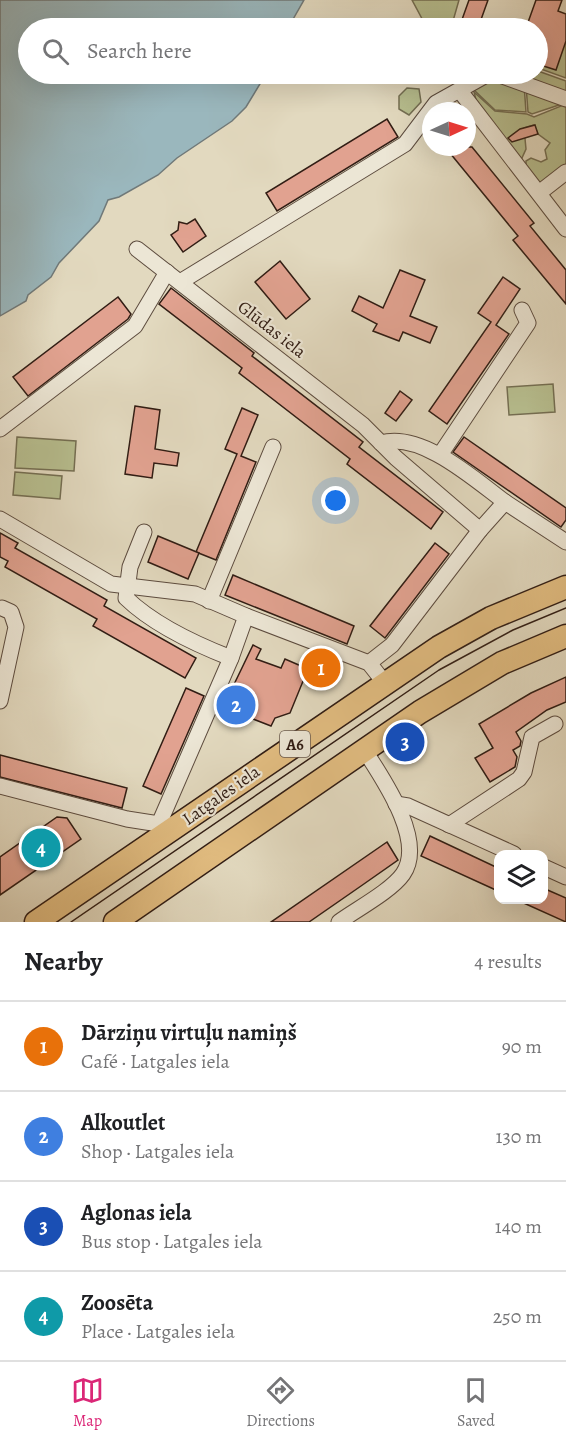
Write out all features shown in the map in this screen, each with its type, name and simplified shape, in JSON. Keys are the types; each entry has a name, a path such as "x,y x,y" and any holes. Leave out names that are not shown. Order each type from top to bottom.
{"highway":[{"name":"Latgales iela","path":"36,922 163,829 384,682 491,618 566,587"},
{"name":"A6","path":"115,922 475,678 566,636"}],"street":[{"path":"0,429 135,326 174,277 405,144 436,103 472,84"},
{"path":"525,84 566,99"},
{"path":"460,91 566,229"},
{"path":"539,193 566,172"},
{"name":"Glūdas iela","path":"137,249 363,425 480,530"},
{"path":"440,455 528,323 522,310"},
{"path":"381,443 393,439 440,455 566,542"},
{"path":"208,601 273,447"},
{"path":"369,663 393,645 480,530 505,502"},
{"path":"0,519 111,584 195,594 369,663 384,682"},
{"path":"144,532 130,567 126,598 140,611 207,648 231,658"},
{"path":"0,701 16,627 11,612 2,608"},
{"path":"1,791 163,829 246,616"},
{"path":"449,825 519,779 524,772 532,737 555,724"},
{"path":"339,922 404,873 409,859 408,834 396,804 365,751"},
{"path":"396,804 408,806 503,850"},
{"path":"548,869 566,877"}],"green space":[{"path":"412,0 459,0 454,18 422,18"},
{"path":"566,41 566,78 548,72 548,56"},
{"path":"548,75 566,81 566,96 538,84 548,84"},
{"path":"482,84 524,84 526,112 495,110 474,90"},
{"path":"526,85 565,103 532,114 528,112"},
{"path":"407,88 419,89 421,102 409,115 399,109 399,96"},
{"path":"474,92 495,111 527,114 534,117 566,104 566,169 542,187 526,169 526,161 531,158 541,162 547,159 545,150 550,143 538,134 534,125 524,128 526,149 521,160 477,104"},
{"path":"553,384 555,412 509,415 507,387"},
{"path":"17,437 76,441 74,471 15,468"},
{"path":"15,472 62,476 60,499 13,495"}],"water":[{"path":"0,0 304,0 294,18 18,18 18,84 260,84 246,107 232,121 177,158 158,175 119,197 108,200 99,221 59,263 51,277 28,295 26,301 0,316"}],"building":[{"path":"469,0 488,0 482,18 463,18"},
{"path":"536,0 562,0 558,11 566,14 566,41 556,70 548,67 548,18 530,18"},
{"path":"387,119 398,137 277,211 266,193"},
{"path":"535,125 538,134 512,142 508,138 520,129"},
{"path":"476,152 534,223 530,226 566,270 566,304 513,240 518,236 452,156 476,156"},
{"path":"195,219 206,236 183,252 171,235 178,230 179,222 187,224"},
{"path":"280,261 310,299 286,319 255,282"},
{"path":"400,270 425,280 410,316 437,327 430,343 403,332 399,341 373,331 377,324 352,311 359,296 383,308"},
{"path":"503,277 520,289 496,325 509,334 447,424 429,411 491,322 478,313"},
{"path":"171,288 254,353 252,356 363,442 359,447 443,512 431,529 347,464 350,459 239,373 242,368 159,304"},
{"path":"118,297 131,314 128,319 28,396 13,377"},
{"path":"400,391 412,400 396,421 385,413"},
{"path":"135,406 160,410 155,449 179,453 177,466 154,463 152,478 125,474"},
{"path":"242,408 258,415 241,456 256,462 216,560 196,552 237,454 225,449"},
{"path":"464,437 566,508 566,520 561,527 453,452"},
{"path":"0,533 18,543 15,548 107,600 104,606 196,658 185,678 93,626 97,619 5,567 8,561 0,557"},
{"path":"158,536 199,553 188,579 148,562"},
{"path":"435,543 449,554 385,638 370,626"},
{"path":"233,575 354,626 347,644 225,595"},
{"path":"253,645 261,649 256,659 281,668 285,659 308,669 290,713 275,718 271,726 243,715 246,708 226,701"},
{"path":"312,657 335,666 331,676 308,666"},
{"path":"566,677 566,702 547,710 516,732 521,741 520,746 513,750 517,757 515,767 490,782 475,758 493,748 479,724 531,693"},
{"path":"186,688 204,696 161,794 143,786"},
{"path":"0,755 127,788 122,808 0,777"},
{"path":"57,817 67,818 81,839 0,895 0,857"},
{"path":"430,836 494,866 494,889 421,856"},
{"path":"387,842 398,860 309,922 271,922"},
{"path":"548,890 566,898 566,922 526,904 548,904"}],"tram line":[{"path":"71,922 439,670 513,630 566,608"}],"place":[{"name":"Dārziņu virtuļu namiņš","path":"321,668"},
{"name":"Alkoutlet","path":"236,705"},
{"name":"Aglonas iela","path":"405,742"},
{"name":"Zoosēta","path":"41,848"}]}
